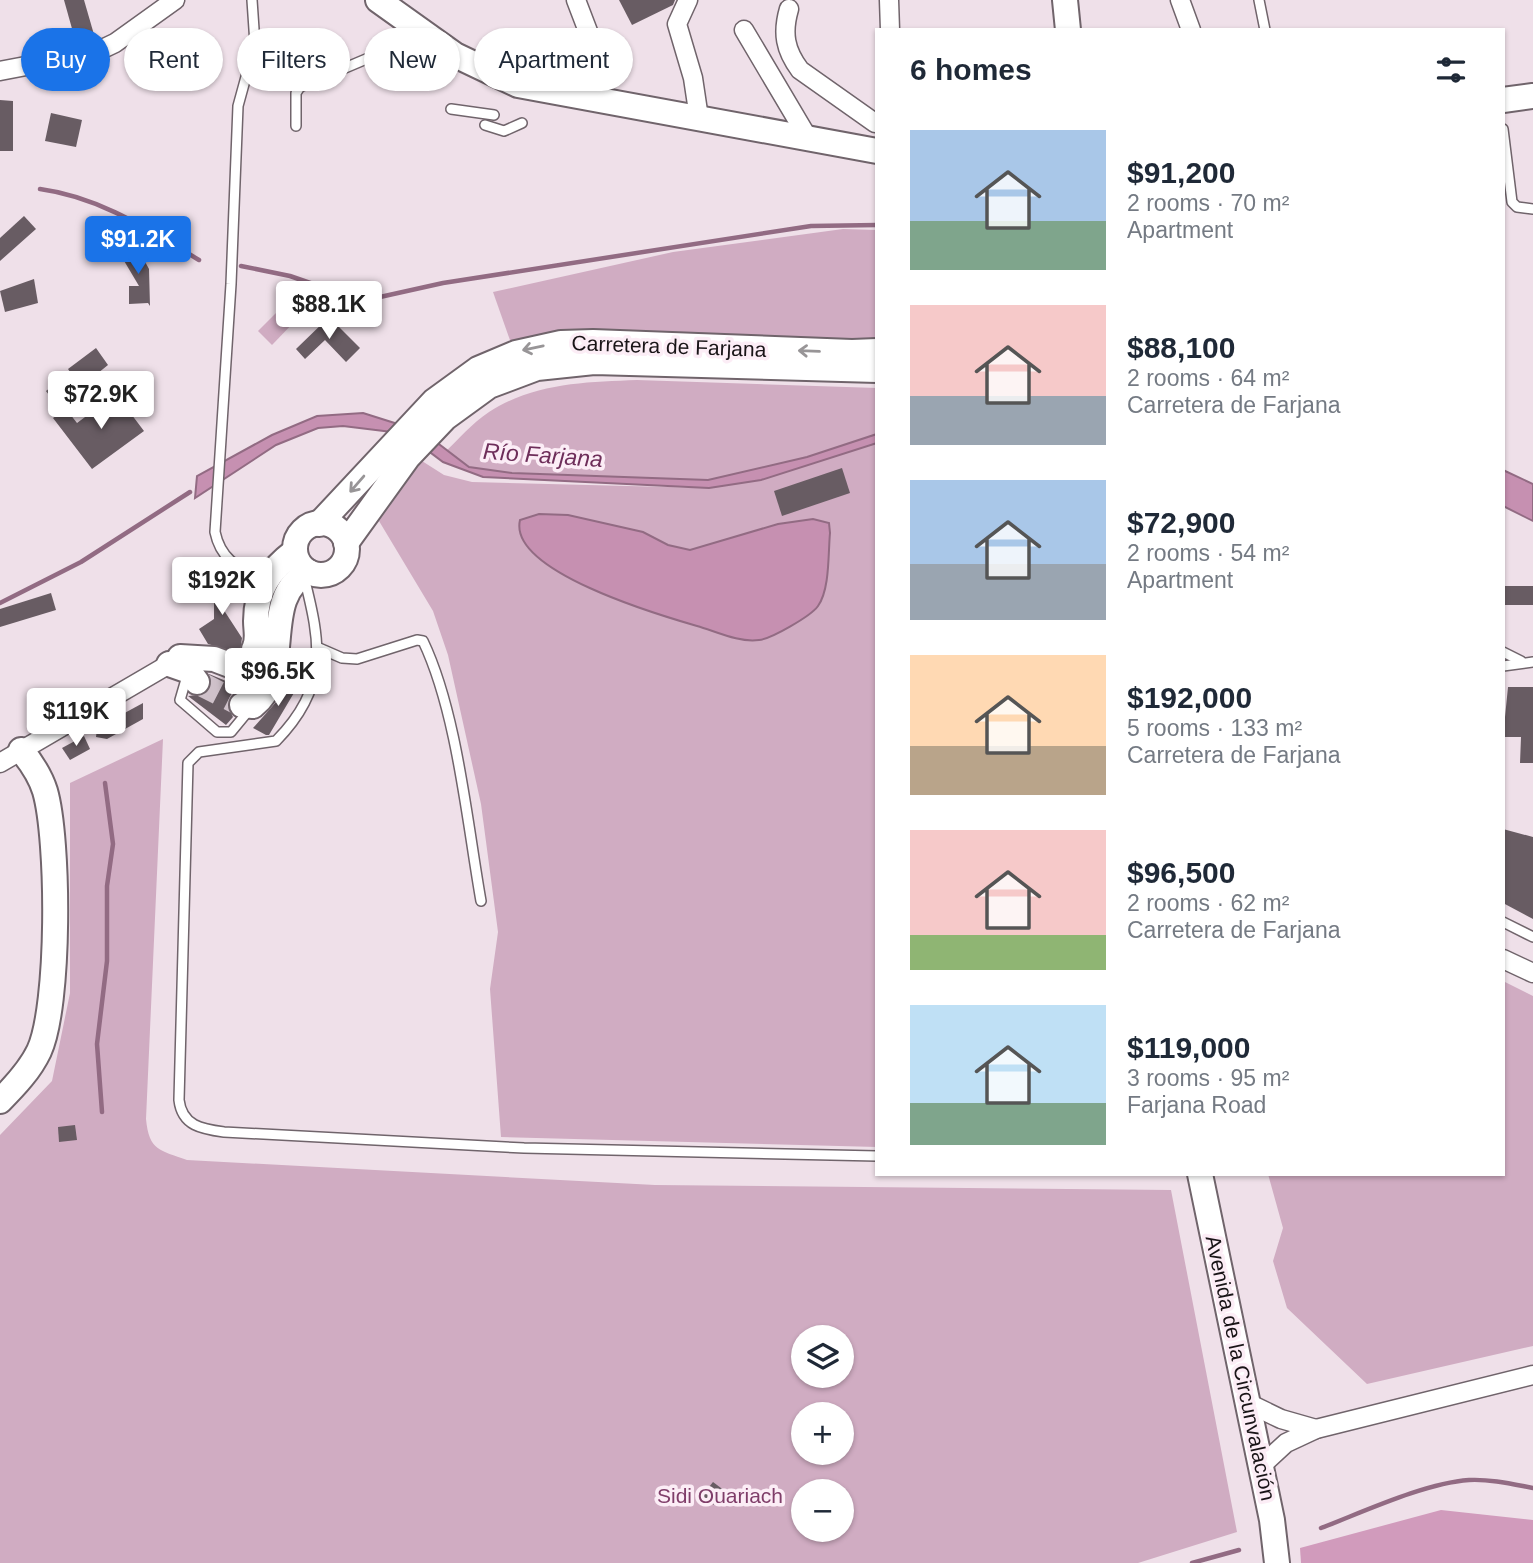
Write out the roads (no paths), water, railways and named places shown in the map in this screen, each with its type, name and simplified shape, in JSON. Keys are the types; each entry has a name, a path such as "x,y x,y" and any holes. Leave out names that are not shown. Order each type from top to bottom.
{"main road":[{"path":"378,0 415,28"},
{"path":"1065,0 1068,28"},
{"path":"460,57 518,85 873,150"},
{"path":"1505,100 1533,96"},
{"name":"Carretera de Farjana","path":"264,582 295,551 304,530 318,524 400,450 478,369 516,353 561,343 875,351"},
{"name":"Carretera de Farjana","path":"436,413 489,386 537,368 562,363 875,370"},
{"name":"Carretera de Farjana","path":"306,573 323,575 337,570 345,558 346,543 400,450"},
{"path":"318,524 333,527 346,543"},
{"path":"263,647 292,584 306,573 295,551"},
{"path":"248,705 270,681 257,611 264,582"},
{"path":"184,668 205,657 235,667"},
{"path":"0,1101 24,1075 39,1051 52,1000 53,844 49,808 36,771 10,756"},
{"name":"Avenida de la Circunvalación","path":"1200,1176 1272,1520 1277,1563"}],"street":[{"path":"0,72 94,53 116,43 175,0"},
{"path":"576,0 594,47 601,102"},
{"path":"688,0 677,24 693,78 699,118"},
{"path":"889,0 890,28"},
{"path":"1180,0 1190,28"},
{"path":"789,9 784,37 793,61 800,70 875,118"},
{"path":"744,30 808,138"},
{"path":"873,150 875,129"},
{"path":"10,756 184,668"},
{"path":"1505,960 1533,972"},
{"path":"1261,1466 1286,1443 1315,1429 1533,1375"},
{"path":"1247,1402 1281,1419 1315,1429"}],"lane":[{"path":"252,0 255,44 238,106 232,284 216,495 217,544 228,562 264,582"},
{"path":"1259,0 1265,28"},
{"path":"296,126 296,93 300,87 364,60"},
{"path":"451,109 495,116"},
{"path":"485,125 504,131 522,123"},
{"path":"1505,145 1512,202 1517,207 1533,209"},
{"path":"306,573 319,648 314,677 303,704 276,741 199,752 188,763 178,1100 186,1119 197,1127 224,1132 524,1149 875,1156"},
{"path":"319,648 349,660 417,640 423,641 435,666 448,719 481,901"},
{"path":"1505,653 1522,662"},
{"path":"1505,666 1533,662"},
{"path":"184,668 180,700 217,732 231,732 248,705"},
{"path":"1505,923 1533,937"}],"waterway":[{"path":"40,189 62,193 103,207 143,226 199,260"},
{"path":"241,266 290,276 362,301 443,283 811,226 875,225"},
{"path":"0,603 81,562 190,492"},
{"path":"102,1112 97,1044 107,961 107,886 113,844 105,783"},
{"path":"1321,1528 1394,1499 1452,1482 1485,1480 1533,1488"},
{"path":"1192,1563 1239,1550"}],"tunnel":[{"path":"197,682 242,705"}],"water label":[{"name":"Río Farjana","path":"543,455"}],"park label":[{"name":"Sidi Ouariach","path":"720,1495"}]}
